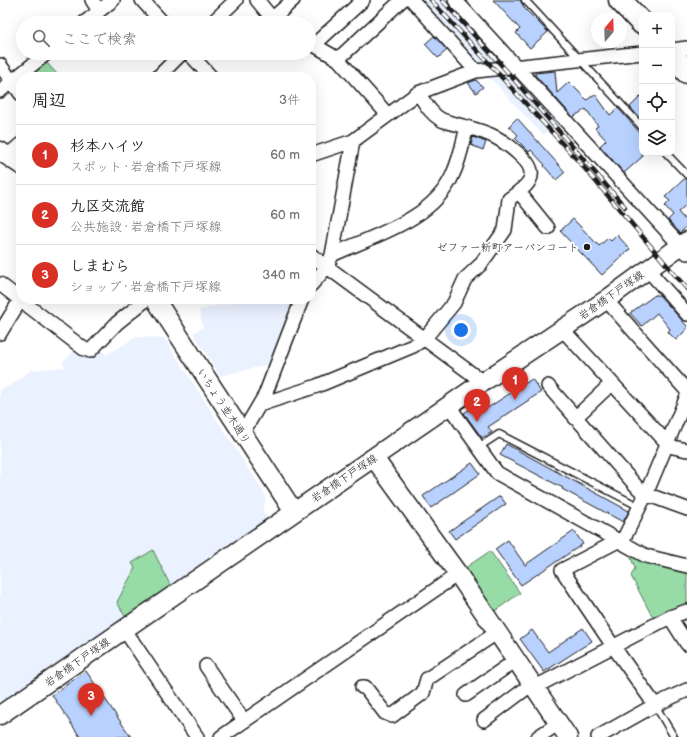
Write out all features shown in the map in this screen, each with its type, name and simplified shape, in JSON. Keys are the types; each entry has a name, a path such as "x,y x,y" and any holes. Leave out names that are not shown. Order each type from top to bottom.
{"highway":[{"path":"624,1 639,19"},
{"path":"675,58 687,72"}],"street":[{"path":"89,16 95,6 113,0"},
{"path":"142,0 157,16"},
{"path":"219,16 236,0"},
{"path":"257,0 271,16"},
{"path":"279,16 293,0"},
{"path":"316,40 362,0"},
{"path":"338,59 402,0"},
{"path":"412,0 476,71"},
{"path":"455,0 685,247"},
{"path":"316,45 338,59 388,115"},
{"path":"675,50 687,48"},
{"path":"316,153 353,141 418,93 476,71 639,54"},
{"path":"23,72 38,60"},
{"path":"163,72 175,60"},
{"path":"195,60 206,72"},
{"path":"0,65 16,87"},
{"path":"0,91 16,78"},
{"path":"260,405 318,386 413,346 425,338 454,304 465,279 480,265 506,230 509,199 526,187 532,176 530,165 507,143 495,136 441,119 431,112 418,93"},
{"path":"329,261 392,230 429,207 453,175 467,127"},
{"path":"316,278 329,261 353,141"},
{"path":"520,192 548,228"},
{"name":"岩倉橋下戸塚線","path":"0,715 482,382 606,300 648,270 685,247"},
{"path":"316,257 329,261 482,382"},
{"path":"648,270 687,314"},
{"path":"0,284 16,296"},
{"path":"606,300 687,391"},
{"path":"0,333 18,304"},
{"path":"26,304 84,349 90,351 117,323 141,304"},
{"name":"いちょう並木通り","path":"158,304 294,512"},
{"path":"242,434 260,405 300,304"},
{"path":"562,329 668,444 673,447 687,450"},
{"path":"575,418 612,384"},
{"path":"548,386 638,488 646,494 687,509"},
{"path":"655,705 562,570 620,541 640,507 668,444 687,396"},
{"path":"449,406 497,473 646,556 687,566"},
{"path":"374,458 458,574 564,730 538,737"},
{"path":"221,737 458,574"},
{"path":"484,720 534,686 670,617 687,611"},
{"path":"670,617 687,644"},
{"path":"124,629 197,737"},
{"path":"362,687 365,687 384,713 392,716 423,693 427,679 498,632"},
{"path":"466,695 516,660"},
{"path":"206,666 244,721"},
{"path":"598,737 655,705 687,690"}],"lane":[{"path":"525,0 639,124"},
{"path":"669,156 687,175"},
{"path":"479,447 499,434 640,507"},
{"path":"655,705 674,737"}],"shaded area":[{"path":"418,0 448,0 560,122 543,135"},
{"path":"225,304 298,304 276,363 220,376 193,333 203,327 199,310"},
{"path":"136,337 164,338 266,496 263,511 268,520 171,587 133,562 135,568 117,602 126,618 0,704 0,390 13,384 31,370 66,367 62,363 77,348 100,348 106,355"}],"green space":[{"path":"46,62 55,72 33,72"},
{"path":"153,550 171,587 126,618 117,602 135,568 132,563"},
{"path":"490,551 520,593 495,611 465,568"},
{"path":"629,553 687,570 687,607 654,620 631,576 635,568"}],"building":[{"path":"493,0 520,0 525,9 548,32 530,48 516,33 520,29"},
{"path":"434,36 447,50 438,58 425,44"},
{"path":"555,71 557,93 569,82 587,100 595,94 610,115 618,108 639,132 639,156 642,157 624,173 600,146 606,140 595,128 598,126 586,109 573,117 535,75 535,73"},
{"path":"476,80 483,87 476,93 468,83"},
{"path":"639,98 639,118 630,107"},
{"path":"517,118 565,172 556,180 531,150 529,152 515,138 518,135 509,126"},
{"path":"473,137 486,142 483,150 471,145"},
{"path":"684,179 687,179 687,204 678,212 687,222 687,226 680,233 668,220 673,215 665,206 670,201 665,197"},
{"name":"ゼファー新町アーバンコート","path":"573,219 599,246 608,238 611,241 617,235 630,249 602,275 560,231"},
{"path":"655,295 659,295 687,326 687,329 676,340 668,332 670,329 657,313 642,326 630,313"},
{"path":"532,379 541,392 488,427 492,432 482,438 464,413 475,406 480,413"},
{"path":"506,444 629,511 623,522 500,455"},
{"path":"472,463 480,474 431,508 423,496"},
{"path":"500,496 506,504 455,539 449,531"},
{"path":"574,531 583,544 521,585 495,549 508,540 525,565"},
{"path":"583,628 592,641 544,672 520,639 532,630 548,652"},
{"path":"86,671 131,737 80,737 52,695"}],"railway":[{"path":"431,0 581,164 687,289"},
{"path":"442,0 504,68 625,207"}],"place":[{"name":"ゼファー新町アーバンコート","path":"587,247"},
{"name":"杉本ハイツ","path":"515,400"},
{"name":"九区交流館","path":"477,422"},
{"name":"しまむら","path":"91,716"}]}
